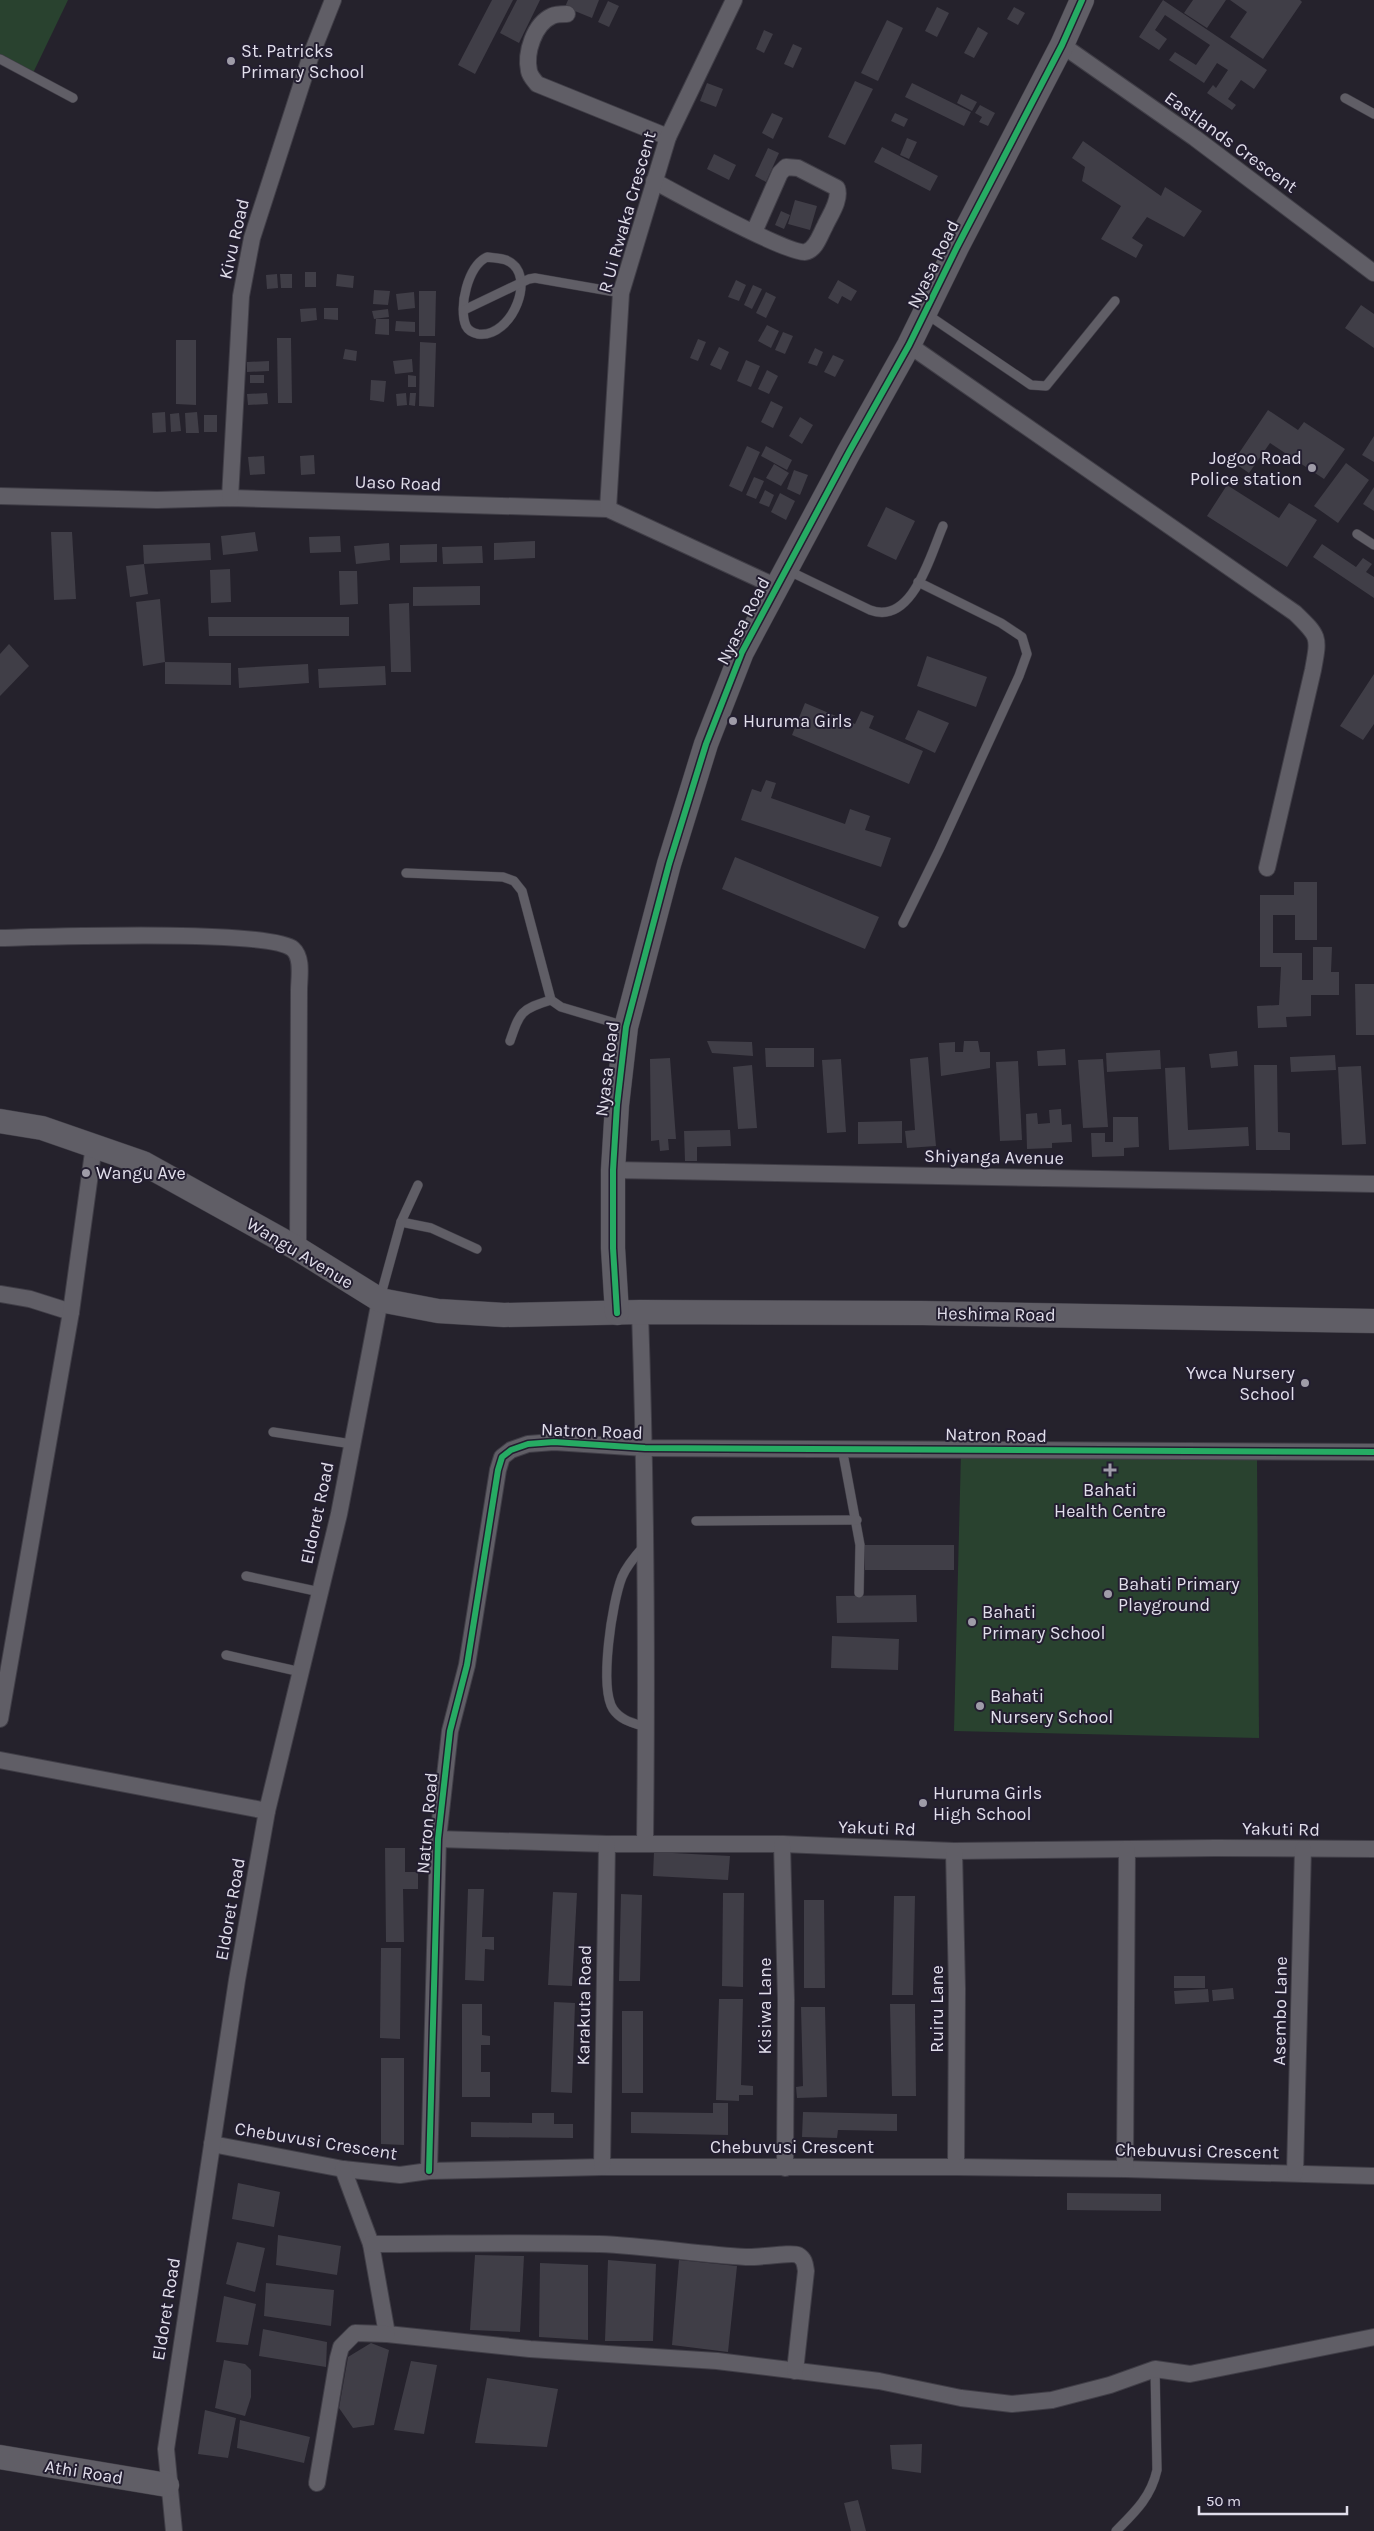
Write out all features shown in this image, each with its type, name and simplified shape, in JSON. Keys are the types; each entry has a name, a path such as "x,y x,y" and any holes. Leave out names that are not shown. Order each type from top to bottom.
{"street":[{"name":"Kivu Road","path":"230,498 241,296 252,238 310,58 333,0"},
{"name":"R Ui Rwaka Crescent","path":"608,508 621,293 668,137 734,0"},
{"name":"Nyasa Road","path":"617,1313 614,1248 614,1170 617,1105 626,1026 669,864 706,744 742,652 849,452 909,345 1062,45 1082,0"},
{"path":"567,14 552,15 542,24 533,41 527,56 529,73 537,84 668,137"},
{"name":"Eastlands Crescent","path":"1062,45 1372,266"},
{"path":"654,182 754,232 798,252 807,252 814,248 839,194 837,188 798,168 786,167 780,173 754,232"},
{"path":"909,345 1295,613 1315,634 1318,644 1313,670 1267,868"},
{"name":"Uaso Road","path":"0,496 157,500 230,498 608,508 782,578"},
{"path":"0,938 112,935 223,938 270,941 283,944 294,950 299,961 300,990 298,1250"},
{"name":"Wangu Avenue","path":"0,1121 42,1128 143,1163 298,1250 380,1300 438,1311 504,1315 617,1313"},
{"path":"0,1719 71,1312 94,1145"},
{"name":"Shiyanga Avenue","path":"614,1170 1374,1184"},
{"path":"0,1294 30,1299 71,1312"},
{"name":"Eldoret Road","path":"174,2531 167,2485 166,2449 238,1980 267,1811 320,1592 352,1444 380,1300"},
{"path":"640,1312 646,1543 645,1844"},
{"name":"Heshima Road","path":"617,1313 913,1313 1374,1321"},
{"name":"Natron Road","path":"429,2171 438,1839 450,1732 467,1665 491,1505 502,1457 511,1450 528,1444 554,1442 645,1448 1374,1452"},
{"path":"0,1760 267,1811"},
{"name":"Yakuti Rd","path":"438,1839 607,1844 782,1844 954,1852 1127,1849 1374,1850"},
{"name":"Karakuta Road","path":"602,2167 607,1844"},
{"name":"Kisiwa Lane","path":"782,1844 786,2000 785,2168"},
{"path":"1125,2169 1127,1849"},
{"name":"Asembo Lane","path":"1295,2173 1303,1849"},
{"name":"Ruiru Lane","path":"954,1852 957,1989 956,2167"},
{"name":"Chebuvusi Crescent","path":"212,2144 343,2169 400,2175 429,2171 602,2167 956,2167 1125,2169 1374,2176"},
{"path":"343,2169 371,2244 387,2334"},
{"path":"371,2244 599,2244 698,2251 746,2257 776,2257 792,2254 800,2256 805,2262 806,2271 795,2370"},
{"path":"317,2482 334,2376 341,2346 355,2333 387,2334 521,2348 717,2361 879,2381 961,2398 1012,2404 1052,2400 1110,2385 1155,2369 1190,2374 1374,2337"},
{"name":"Athi Road","path":"0,2457 167,2485"}],"lane":[{"path":"0,59 73,98"},
{"path":"1345,98 1374,114"},
{"path":"487,257 506,260 518,270 522,282 514,309 505,324 496,331 480,334 470,331 466,324 464,310 466,289 480,260 487,257"},
{"path":"464,310 529,279 543,278 621,293"},
{"path":"925,313 1032,385 1046,386 1115,301"},
{"path":"782,578 879,614 889,613 898,609 914,592 943,526"},
{"path":"1357,534 1374,545"},
{"path":"903,922 939,850 1019,676 1027,654 1022,637 1001,623 918,582"},
{"path":"406,873 502,877 517,883 522,891 551,1000 561,1007 626,1026"},
{"path":"510,1041 518,1017 523,1010 551,1000"},
{"path":"380,1300 401,1222 418,1185"},
{"path":"401,1222 432,1228 477,1250"},
{"path":"273,1432 352,1444"},
{"path":"842,1448 857,1520 860,1545 859,1593"},
{"path":"696,1521 857,1520"},
{"path":"646,1543 622,1577 614,1606 606,1682 608,1699 613,1710 623,1720 646,1727"},
{"path":"246,1576 320,1592"},
{"path":"226,1654 301,1672"},
{"path":"1116,2531 1145,2502 1154,2484 1157,2470 1155,2369"}],"green space":[{"path":"0,0 68,0 33,73 0,58"},
{"name":"Bahati Primary Playground","path":"961,1452 1257,1458 1259,1738 954,1731"}],"building":[{"path":"492,0 513,0 475,74 458,65"},
{"path":"517,0 540,0 519,43 500,33"},
{"path":"568,0 599,0 592,18 565,7"},
{"path":"1163,0 1267,70 1254,89 1241,80 1228,99 1236,105 1232,110 1207,93 1213,85 1216,88 1228,70 1217,63 1204,83 1169,60 1175,52 1196,65 1210,45 1165,15 1155,30 1167,39 1159,50 1139,37"},
{"path":"1193,0 1226,0 1207,28 1184,13"},
{"path":"1230,0 1300,0 1302,2 1263,59 1230,37 1247,12"},
{"path":"608,1 619,6 609,27 598,22"},
{"path":"937,7 949,13 937,37 925,31"},
{"path":"1014,7 1025,13 1018,25 1007,19"},
{"path":"887,20 903,28 878,81 861,73"},
{"path":"978,27 988,33 974,58 964,53"},
{"path":"764,30 773,34 764,53 756,49"},
{"path":"793,44 802,48 793,68 784,64"},
{"path":"855,81 873,89 845,145 828,137"},
{"path":"707,83 723,89 716,107 700,101"},
{"path":"912,83 971,112 964,126 905,97"},
{"path":"961,94 977,102 972,111 957,103"},
{"path":"980,105 995,113 988,126 979,122 982,117 975,113"},
{"path":"772,113 783,118 773,139 762,133"},
{"path":"895,113 908,119 904,127 891,121"},
{"path":"907,138 917,142 909,159 900,155"},
{"path":"1083,141 1161,196 1165,187 1202,211 1184,237 1147,217 1132,238 1143,245 1136,258 1101,239 1121,206 1082,181 1085,167 1072,158"},
{"path":"882,147 938,176 930,191 874,162"},
{"path":"768,148 779,153 766,182 755,176"},
{"path":"714,154 736,165 729,180 707,169"},
{"path":"795,200 817,206 810,230 788,224"},
{"path":"781,211 790,215 784,229 775,225"},
{"path":"305,272 316,272 316,287 305,287"},
{"path":"277,274 278,288 267,289 266,275"},
{"path":"280,274 292,274 292,288 281,288"},
{"path":"337,274 354,276 353,288 336,286"},
{"path":"736,280 746,285 739,301 728,297"},
{"path":"838,280 857,291 851,301 842,296 838,304 828,298"},
{"path":"753,285 762,289 752,309 744,305"},
{"path":"374,290 390,291 388,305 373,304"},
{"path":"419,291 436,291 435,336 419,336"},
{"path":"414,292 415,308 398,310 396,294"},
{"path":"766,292 776,297 766,318 756,313"},
{"path":"1361,305 1374,314 1374,348 1345,328"},
{"path":"316,308 317,320 301,322 300,309"},
{"path":"324,308 338,308 338,320 324,319"},
{"path":"388,309 389,317 374,319 372,311"},
{"path":"376,319 389,319 389,335 375,334"},
{"path":"396,321 415,322 415,332 395,331"},
{"path":"767,325 779,331 771,348 758,341"},
{"path":"783,332 793,336 785,354 775,350"},
{"path":"277,338 291,338 292,403 278,403"},
{"path":"698,339 706,342 698,361 690,358"},
{"path":"176,340 196,340 196,405 176,404"},
{"path":"420,342 436,343 434,407 419,406"},
{"path":"719,347 729,352 721,370 710,365"},
{"path":"815,348 823,352 817,366 808,363"},
{"path":"345,349 357,351 356,361 343,359"},
{"path":"833,355 844,360 835,377 824,372"},
{"path":"412,359 413,372 395,374 393,361"},
{"path":"746,360 760,366 751,387 737,381"},
{"path":"269,361 269,371 247,372 247,362"},
{"path":"767,370 778,376 769,394 758,389"},
{"path":"250,375 264,375 264,383 250,383"},
{"path":"408,375 416,376 416,387 408,387"},
{"path":"371,380 386,381 384,402 370,400"},
{"path":"267,393 268,404 248,405 247,394"},
{"path":"406,393 407,405 397,406 396,394"},
{"path":"410,393 416,393 415,406 409,405"},
{"path":"771,401 783,407 773,428 761,422"},
{"path":"1268,410 1298,430 1304,422 1345,449 1324,479 1270,443 1249,473 1233,462"},
{"path":"165,412 166,432 153,433 152,413"},
{"path":"197,412 199,433 186,433 185,413"},
{"path":"179,413 181,431 171,432 170,414"},
{"path":"204,415 217,415 217,432 204,432"},
{"path":"800,417 813,425 802,444 789,436"},
{"path":"1374,436 1374,462 1362,455"},
{"path":"747,446 760,452 742,492 729,486"},
{"path":"766,446 792,460 787,470 761,456"},
{"path":"314,455 315,474 301,475 300,456"},
{"path":"264,456 265,474 250,475 248,457"},
{"path":"1346,463 1369,480 1338,523 1314,506"},
{"path":"774,464 789,473 781,486 766,478"},
{"path":"794,470 808,475 800,495 787,489"},
{"path":"754,477 764,481 756,499 746,495"},
{"path":"1227,485 1279,518 1289,503 1317,520 1287,567 1207,516"},
{"path":"1374,487 1374,511 1363,504"},
{"path":"765,490 774,495 769,507 759,503"},
{"path":"780,493 795,501 786,520 771,512"},
{"path":"886,507 915,521 896,560 867,546"},
{"path":"51,532 72,532 76,599 54,600"},
{"path":"255,532 258,551 223,555 221,536"},
{"path":"340,536 341,552 310,553 309,537"},
{"path":"535,541 535,558 494,560 494,543"},
{"path":"210,543 211,560 144,564 143,545"},
{"path":"389,543 390,560 356,564 354,546"},
{"path":"437,544 437,562 400,563 400,545"},
{"path":"1322,544 1356,567 1363,558 1372,564 1366,572 1374,577 1374,598 1313,557"},
{"path":"482,546 483,563 443,564 442,547"},
{"path":"144,564 148,594 130,597 126,566"},
{"path":"230,569 231,602 211,603 210,570"},
{"path":"339,571 357,571 358,604 340,605"},
{"path":"480,586 480,605 413,606 413,587"},
{"path":"160,599 165,662 143,666 136,602"},
{"path":"409,603 411,672 391,672 389,604"},
{"path":"208,617 349,617 349,636 209,636"},
{"path":"9,644 29,666 0,696 0,654"},
{"path":"927,656 987,677 976,707 917,686"},
{"path":"165,662 231,663 231,685 165,684"},
{"path":"308,664 309,683 239,688 238,668"},
{"path":"385,666 386,685 319,688 318,669"},
{"path":"1374,674 1374,724 1363,740 1340,726"},
{"path":"805,703 855,724 861,711 874,716 869,728 923,751 909,784 792,735"},
{"path":"918,710 949,723 935,753 905,739"},
{"path":"766,780 776,783 771,798 845,824 850,809 870,816 865,830 891,838 881,867 741,820 752,789 761,792"},
{"path":"735,857 879,917 865,949 722,889"},
{"path":"1294,882 1317,882 1317,940 1295,940 1295,915 1273,915 1273,953 1302,953 1302,980 1313,980 1313,947 1332,947 1331,972 1339,972 1339,995 1311,995 1311,1016 1286,1017 1287,1027 1258,1028 1257,1006 1279,1005 1281,967 1260,967 1260,895 1294,895"},
{"path":"1355,984 1374,984 1374,1035 1356,1035"},
{"path":"707,1041 752,1042 753,1056 712,1053"},
{"path":"964,1041 978,1041 980,1052 990,1052 990,1068 941,1076 939,1043 955,1042 955,1052 963,1052"},
{"path":"765,1048 814,1048 814,1067 766,1067"},
{"path":"1065,1049 1066,1065 1038,1066 1037,1051"},
{"path":"1160,1050 1161,1069 1107,1072 1106,1053"},
{"path":"1237,1051 1238,1066 1211,1068 1209,1054"},
{"path":"1335,1055 1336,1070 1291,1072 1290,1057"},
{"path":"928,1057 936,1146 907,1148 905,1131 915,1130 910,1059"},
{"path":"670,1058 676,1139 668,1139 669,1150 660,1151 659,1140 651,1141 650,1059"},
{"path":"841,1059 846,1132 827,1133 822,1060"},
{"path":"1103,1059 1108,1127 1083,1128 1078,1060"},
{"path":"1018,1061 1022,1140 1000,1141 996,1062"},
{"path":"752,1065 757,1128 738,1129 733,1067"},
{"path":"1254,1065 1277,1065 1278,1132 1290,1133 1290,1150 1256,1150"},
{"path":"1361,1066 1366,1144 1342,1145 1338,1067"},
{"path":"1185,1067 1188,1130 1248,1127 1249,1146 1169,1150 1165,1068"},
{"path":"1061,1109 1062,1125 1071,1124 1072,1142 1052,1143 1052,1148 1027,1149 1026,1114 1037,1113 1038,1124 1050,1123 1049,1110"},
{"path":"1113,1117 1138,1117 1139,1147 1124,1148 1124,1156 1092,1157 1091,1133 1105,1133 1105,1142 1113,1142"},
{"path":"902,1121 902,1143 858,1144 858,1122"},
{"path":"730,1130 731,1146 697,1147 697,1161 685,1161 684,1131"},
{"path":"865,1545 954,1545 954,1570 865,1570"},
{"path":"916,1595 917,1622 837,1623 836,1596"},
{"path":"832,1636 899,1639 898,1670 831,1668"},
{"path":"385,1848 405,1848 405,1872 418,1872 418,1889 403,1889 404,1942 386,1942"},
{"path":"654,1852 730,1856 728,1880 653,1876"},
{"path":"468,1889 484,1889 482,1937 494,1937 494,1950 485,1949 484,1981 465,1980"},
{"path":"553,1892 577,1893 572,1986 548,1985"},
{"path":"723,1893 744,1893 743,1987 722,1986"},
{"path":"621,1894 642,1895 640,1981 619,1981"},
{"path":"894,1896 915,1896 913,1995 892,1995"},
{"path":"804,1900 824,1900 825,1988 804,1988"},
{"path":"381,1948 401,1948 400,2039 380,2038"},
{"path":"1174,1976 1205,1976 1205,1988 1174,1988"},
{"path":"1233,1988 1234,1999 1213,2001 1212,1990"},
{"path":"1208,1989 1209,2002 1175,2004 1174,1991"},
{"path":"719,1999 743,1999 741,2085 753,2086 753,2095 739,2095 739,2101 716,2100"},
{"path":"554,2002 575,2003 572,2093 551,2092"},
{"path":"462,2004 482,2004 482,2035 490,2036 490,2045 481,2045 481,2072 490,2072 490,2097 462,2097"},
{"path":"890,2004 915,2004 916,2096 892,2096"},
{"path":"801,2007 825,2007 827,2097 797,2098 796,2087 803,2086"},
{"path":"622,2011 643,2011 643,2093 622,2093"},
{"path":"381,2058 404,2058 404,2145 381,2144"},
{"path":"713,2103 728,2103 728,2135 631,2133 631,2112 713,2113"},
{"path":"803,2112 897,2114 897,2131 838,2130 837,2138 802,2137"},
{"path":"532,2113 554,2113 554,2124 573,2124 573,2138 471,2137 471,2122 532,2123"},
{"path":"238,2183 280,2192 274,2227 232,2219"},
{"path":"1067,2193 1161,2194 1161,2211 1067,2210"},
{"path":"278,2235 341,2246 337,2275 276,2265"},
{"path":"237,2242 265,2248 255,2292 226,2284"},
{"path":"475,2255 524,2256 520,2332 470,2330"},
{"path":"608,2260 656,2264 653,2341 605,2341"},
{"path":"679,2260 737,2266 728,2352 672,2345"},
{"path":"540,2263 588,2265 588,2340 539,2337"},
{"path":"266,2283 334,2290 331,2326 264,2316"},
{"path":"224,2296 256,2304 248,2345 216,2342"},
{"path":"263,2329 327,2342 326,2367 259,2356"},
{"path":"371,2343 389,2350 374,2425 353,2428 339,2408 348,2357"},
{"path":"224,2360 245,2364 251,2370 251,2397 245,2416 215,2408"},
{"path":"411,2361 437,2365 424,2434 394,2430"},
{"path":"487,2378 558,2389 547,2447 475,2443"},
{"path":"205,2410 236,2418 228,2458 198,2454"},
{"path":"240,2420 310,2437 304,2463 237,2448"},
{"path":"922,2444 921,2473 892,2469 890,2445"},
{"path":"858,2500 866,2531 851,2531 844,2503"}],"cycle path":[{"path":"617,1313 613,1248 613,1170 617,1105 626,1027 669,864 706,744 742,652 849,452 909,345 957,247 1062,45 1082,0"},
{"path":"429,2171 438,1839 450,1731 467,1665 498,1470 502,1457 511,1450 528,1444 554,1442 645,1448 1374,1452"}],"place":[{"name":"St. Patricks Primary School","path":"231,61"},
{"name":"Jogoo Road Police station","path":"1312,468"},
{"name":"Huruma Girls","path":"733,721"},
{"name":"Wangu Ave","path":"86,1173"},
{"name":"Ywca Nursery School","path":"1305,1383"},
{"name":"Bahati Health Centre","path":"1110,1470"},
{"name":"Bahati Primary Playground","path":"1108,1594"},
{"name":"Bahati Primary School","path":"972,1622"},
{"name":"Bahati Nursery School","path":"980,1706"},
{"name":"Huruma Girls High School","path":"923,1803"}]}
